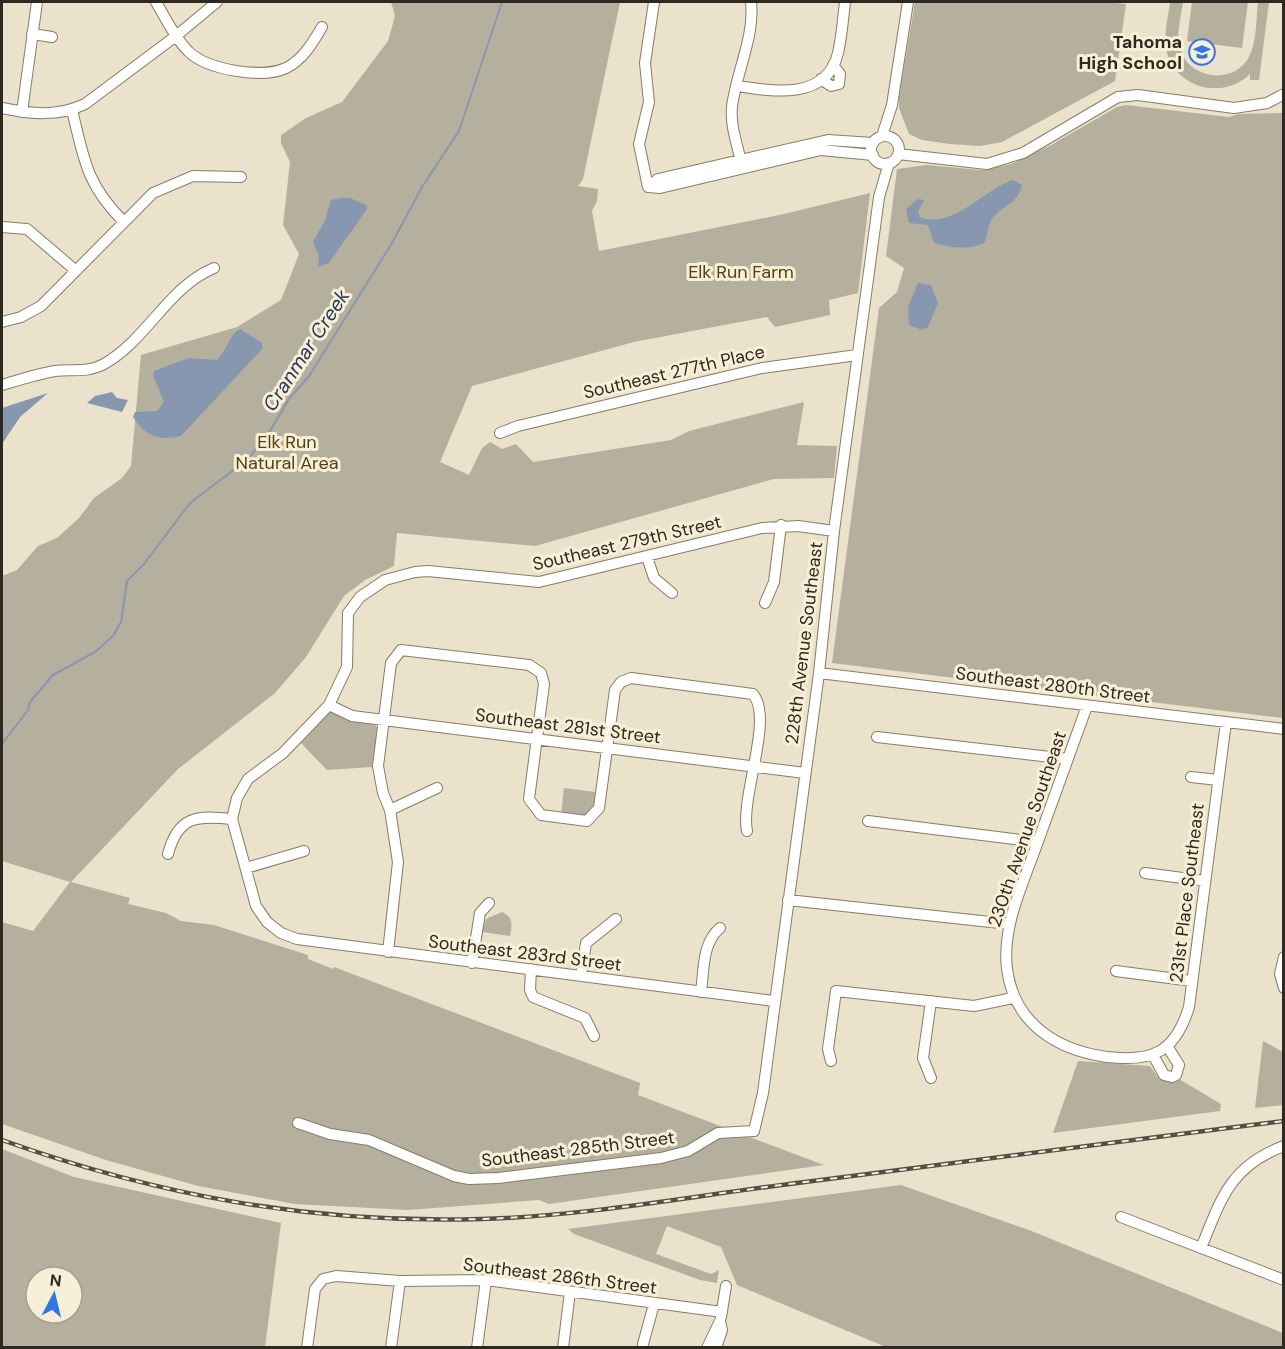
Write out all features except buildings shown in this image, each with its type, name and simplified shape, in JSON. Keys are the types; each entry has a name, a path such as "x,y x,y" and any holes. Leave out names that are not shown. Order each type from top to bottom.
{"street":[{"path":"22,112 37,2"},
{"path":"156,2 176,36 200,60 225,69 265,72 276,71 295,63 304,54 322,27"},
{"path":"2,108 48,114 72,110 85,104 176,36 217,2"},
{"path":"654,2 645,63 649,102 639,144 648,187 658,179 821,150 880,160 897,146"},
{"path":"742,165 732,113 751,2"},
{"path":"738,86 788,93 807,88 821,79 831,86 839,84 840,74 833,65 838,54 845,2"},
{"path":"878,139 892,105 908,2"},
{"path":"32,34 52,37"},
{"path":"742,165 835,139 878,139 926,158 987,164 1008,159 1118,97 1138,95 1234,108 1266,103 1284,94"},
{"path":"892,105 897,146"},
{"path":"72,110 85,161 97,192 123,221"},
{"name":"228th Avenue Southeast","path":"763,1093 879,197 878,139"},
{"path":"2,322 21,317 41,306 153,193 181,179 207,174 241,177"},
{"path":"2,227 27,229 75,270"},
{"path":"2,385 56,371 87,370 102,365 121,351 193,278 214,267"},
{"name":"Southeast 277th Place","path":"500,434 518,426 762,368 857,355"},
{"path":"765,603 774,582 781,525"},
{"name":"Southeast 279th Street","path":"329,705 347,667 348,614 360,597 385,580 415,572 539,582 781,525 834,531"},
{"path":"647,557 654,578 672,593"},
{"path":"387,952 398,872 390,810 383,793 378,766 391,663 397,654 406,650 529,665 541,673 544,684 529,791 535,810 546,817 580,822 591,819 599,808 615,690 621,682 631,678 749,692 758,700 761,710 754,766 745,810 747,831"},
{"name":"Southeast 280th Street","path":"819,673 1284,729"},
{"path":"304,851 246,868 232,819 237,798 248,779 283,753 329,705"},
{"name":"Southeast 281st Street","path":"329,705 352,716 805,773"},
{"name":"230th Avenue Southeast","path":"1013,998 1007,969 1009,924 1087,706"},
{"name":"231st Place Southeast","path":"1153,1055 1175,1038 1185,1021 1226,722"},
{"path":"877,737 1068,759"},
{"path":"1191,777 1218,780"},
{"path":"390,810 437,788"},
{"path":"168,854 176,831 187,822 202,817 232,819"},
{"path":"868,821 1038,842"},
{"name":"Southeast 283rd Street","path":"246,868 256,906 275,929 297,939 774,1001"},
{"path":"1145,873 1206,881"},
{"path":"788,900 1009,924"},
{"path":"472,963 480,913 489,903"},
{"path":"581,976 586,943 615,919"},
{"path":"701,992 707,945 712,935 720,928"},
{"path":"1284,957 1280,974 1284,988"},
{"path":"531,969 530,990 533,997 585,1018 594,1036"},
{"path":"1116,971 1192,981"},
{"path":"831,1061 828,1049 836,991 974,1006 1013,998 1032,1024 1048,1038 1066,1047 1087,1054 1128,1059 1145,1059 1153,1055 1164,1075 1172,1077 1176,1075 1179,1065 1167,1046"},
{"path":"931,1001 924,1058 931,1078"},
{"name":"Southeast 285th Street","path":"298,1123 323,1132 383,1145 454,1176 469,1179 498,1178 661,1158 688,1151 718,1132 754,1131 763,1093"},
{"path":"1201,1248 1231,1181 1252,1162 1284,1146"},
{"path":"1121,1216 1284,1280"},
{"name":"Southeast 286th Street","path":"307,1347 315,1289 323,1279 336,1276 400,1281 486,1280 721,1316"},
{"path":"477,1347 486,1280"},
{"path":"391,1347 400,1281"},
{"path":"716,1347 722,1330 721,1316 726,1286"},
{"path":"562,1347 570,1292"},
{"path":"643,1344 654,1304"},
{"path":"707,1347 721,1316"}],"green space":[{"path":"391,2 620,2 583,179 578,186 598,189 597,201 592,211 599,251 784,214 870,193 858,293 829,300 830,315 775,327 767,317 634,342 472,386 440,462 469,475 482,448 490,442 502,449 516,444 533,462 671,440 689,431 804,402 797,445 837,446 834,478 774,479 535,546 397,533 394,566 365,580 344,596 306,657 275,693 178,769 71,882 130,898 128,904 166,913 181,921 214,925 308,955 308,959 333,969 334,967 640,1083 638,1095 824,1165 549,1204 539,1200 408,1210 295,1204 198,1186 106,1160 2,1124 2,922 33,931 70,882 2,861 2,576 17,570 38,546 57,538 79,518 94,498 122,478 131,466 141,355 237,327 281,300 299,254 283,225 290,162 281,143 281,135 306,118 342,102 388,41 395,16"},
{"path":"915,2 1105,2 1126,4 1115,81 1002,142 980,146 922,140 909,134 899,108"},
{"path":"1170,2 1183,2 1178,37 1185,58 1192,67 1201,72 1222,75 1242,66 1249,57 1255,37 1258,2 1269,2 1259,80 1250,80 1250,74 1227,87 1215,88 1202,87 1181,75 1172,65 1166,47"},
{"path":"1192,2 1248,2 1242,48 1187,41"},
{"path":"1126,105 1229,117 1239,114 1283,113 1283,718 832,663 879,308 897,292 904,268 886,256 897,169 927,165 981,170 1011,164 1051,145 1117,107"},
{"path":"330,712 374,724 378,729 372,767 327,770 301,743"},
{"path":"564,788 595,792 593,810 585,817 561,815"},
{"path":"502,912 509,917 511,922 510,936 482,932 486,919"},
{"path":"1263,1041 1283,1052 1283,1105 1255,1108"},
{"path":"1078,1061 1150,1066 1160,1080 1179,1079 1221,1104 1220,1111 1053,1133"},
{"path":"2,1149 74,1177 281,1223 265,1347 2,1347"},
{"path":"901,1185 1029,1230 1283,1333 1283,1347 886,1347 737,1285 721,1247 667,1226 656,1254 711,1274 719,1270 717,1283 700,1280 574,1234 568,1229"}],"water":[{"path":"1013,180 1022,185 1021,190 1015,199 992,218 984,243 965,248 934,243 928,225 909,223 906,209 918,199 924,200 918,212 920,217 932,220 944,218 968,207"},
{"path":"350,198 366,205 367,209 329,263 318,267 319,256 313,242 325,220 331,200"},
{"path":"918,283 931,285 938,303 928,327 922,330 909,325 908,307"},
{"path":"240,329 261,342 263,348 181,436 166,438 154,436 138,424 133,417 135,412 157,411 164,402 153,375 154,371 189,358 217,360 233,335"},
{"path":"112,392 117,398 128,400 122,412 87,403 95,396"},
{"path":"48,393 20,417 2,444 2,408"}],"waterway":[{"name":"Cranmar Creek","path":"2,744 28,710 30,702 53,675 95,652 113,636 121,622 127,581 144,564 190,503 248,459 270,431 289,399 309,376 392,243 422,187 459,131 502,2"}],"railway":[{"path":"2,1140 119,1177 237,1202 357,1217 481,1219 603,1209 1284,1121"}],"place":[{"name":"Tahoma High School","path":"1202,52"}],"park label":[{"name":"Elk Run Farm","path":"741,272"},
{"name":"Elk Run Natural Area","path":"287,452"}]}
